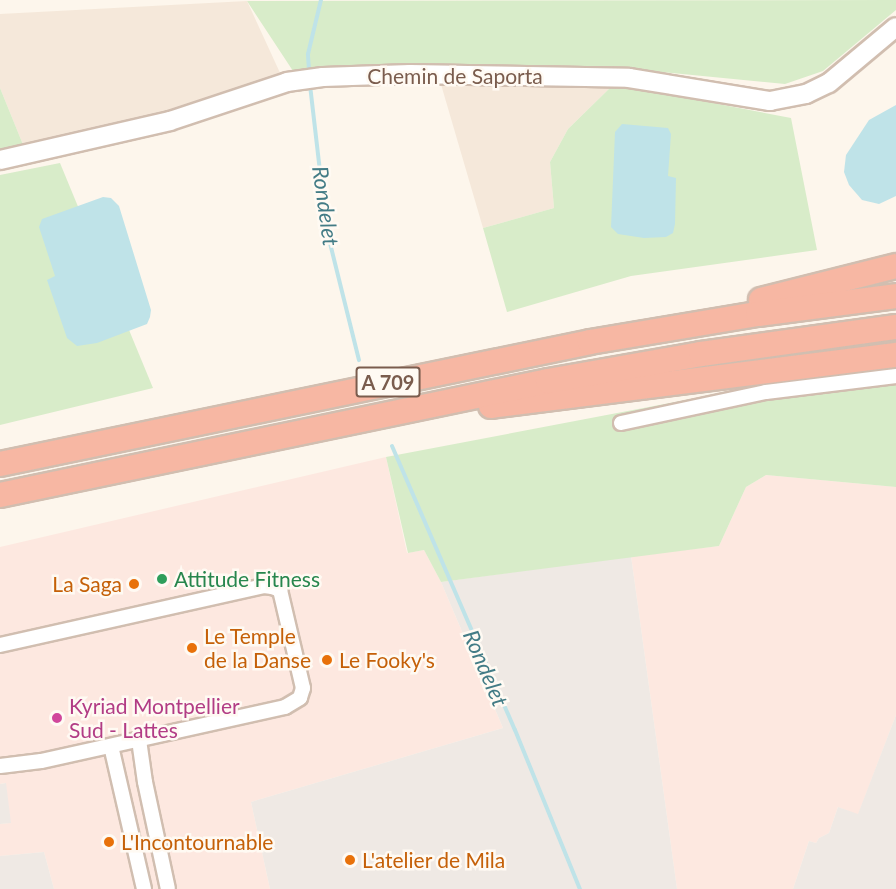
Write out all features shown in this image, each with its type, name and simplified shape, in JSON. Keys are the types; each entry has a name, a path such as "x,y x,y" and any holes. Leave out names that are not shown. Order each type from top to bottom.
{"highway":[{"path":"590,342 896,266"},
{"name":"A 709","path":"0,464 590,342 758,314 896,296"},
{"name":"A 709","path":"0,495 402,411 701,354 896,327"},
{"path":"402,411 515,405 896,355"}],"street":[{"name":"Chemin de Saporta","path":"0,160 170,121 287,82 323,77 410,74 629,78 770,100 806,94 829,83 896,27"},
{"path":"621,423 766,392 896,376"},
{"path":"0,645 264,586 280,590 303,688 300,699 285,708 111,747 41,761 0,765"},
{"path":"139,740 145,782 168,889"},
{"path":"111,747 144,889"}],"shaded area":[{"path":"247,1 281,75 142,119 24,147 0,88 0,14"},
{"path":"440,81 614,84 568,129 550,162 554,208 483,228"},
{"path":"386,457 407,553 424,550 441,582 503,728 251,802 270,889 54,889 44,852 0,856 0,824 10,823 5,783 0,784 0,547"},
{"path":"766,475 896,487 896,715 858,815 838,807 829,833 819,838 816,843 809,841 793,889 677,889 631,556 719,546 746,487"},
{"path":"631,556 677,889 270,889 251,802 503,728 441,582"},
{"path":"896,715 896,889 793,889 809,841 816,843 819,838 829,833 838,807 858,814"},
{"path":"6,783 11,823 0,824 0,784"},
{"path":"44,852 54,889 0,889 0,856"}],"green space":[{"path":"896,0 896,10 823,71 785,84 631,69 440,65 293,71 247,1"},
{"path":"614,84 791,118 817,250 631,276 507,312 483,228 554,208 550,162 568,129"},
{"path":"0,88 24,147 0,152"},
{"path":"60,163 153,388 0,425 0,175"},
{"path":"896,370 896,487 766,475 746,487 719,546 441,582 424,550 408,553 386,457 696,398"}],"water":[{"path":"896,105 896,196 879,204 862,200 849,185 844,172 846,155 869,120"},
{"path":"622,124 668,128 671,134 668,176 676,178 675,224 673,233 666,237 644,238 618,234 611,227 615,132"},
{"path":"103,197 111,198 119,206 151,310 150,317 147,324 97,343 77,346 67,338 47,280 55,276 39,227 42,219"}],"waterway":[{"path":"309,70 308,54 321,0"},
{"name":"Rondelet","path":"310,85 327,231 359,360"},
{"name":"Rondelet","path":"392,446 515,730 580,889"}],"place":[{"name":"Attitude Fitness","path":"162,579"},
{"name":"La Saga","path":"134,584"},
{"name":"Le Temple de la Danse","path":"192,648"},
{"name":"Le Fooky's","path":"327,660"},
{"name":"Kyriad Montpellier Sud - Lattes","path":"57,718"},
{"name":"L'Incontournable","path":"109,842"},
{"name":"L'atelier de Mila","path":"350,860"}]}
